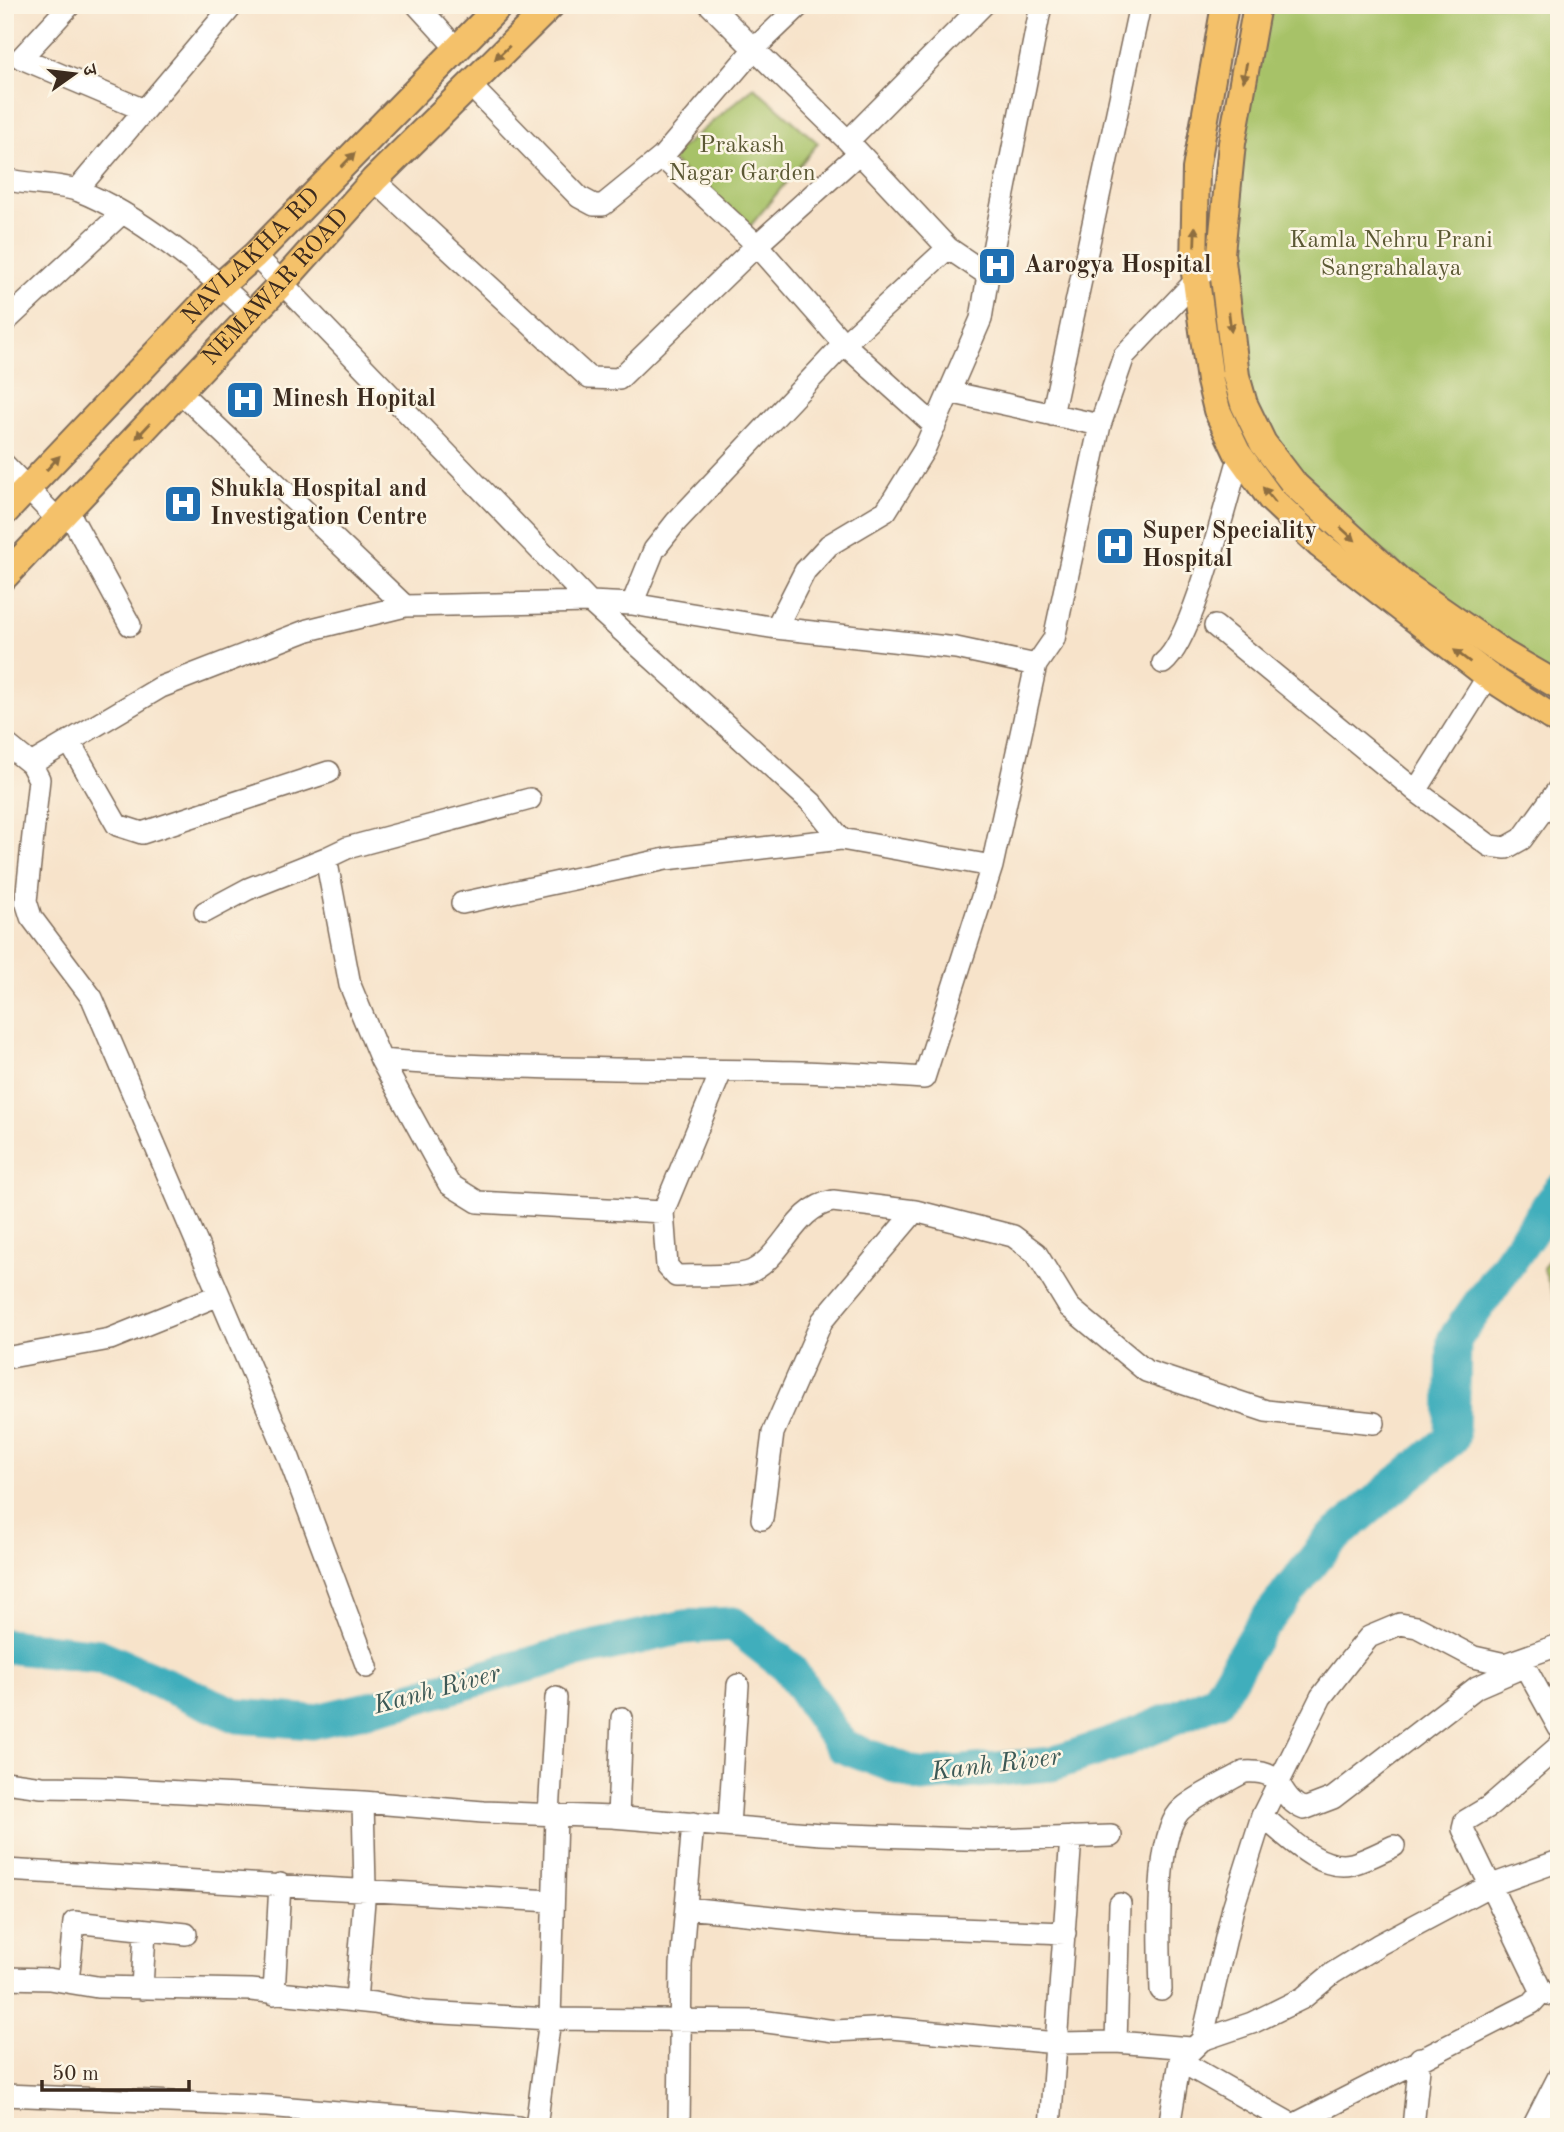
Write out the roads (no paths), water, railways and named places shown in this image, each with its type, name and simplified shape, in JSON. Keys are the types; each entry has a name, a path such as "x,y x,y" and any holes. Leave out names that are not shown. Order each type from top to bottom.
{"main road":[{"name":"NAVLAKHA RD","path":"5,512 222,284 255,255 500,5"},
{"name":"NEMAWAR ROAD","path":"5,576 281,284 374,180 551,5"},
{"path":"1224,5 1196,169 1195,282 1217,410 1240,455 1272,499 1320,545 1488,676 1559,722"},
{"path":"1257,5 1232,143 1221,253 1236,376 1244,404 1263,443 1295,485 1402,583 1503,654 1559,686"}],"street":[{"path":"71,5 13,56 144,110"},
{"path":"77,190 233,5"},
{"path":"417,5 457,49"},
{"path":"710,5 854,147 948,248 988,275"},
{"path":"469,84 579,197 594,205 603,205 662,157 754,49 800,5"},
{"path":"374,180 589,377 619,379 854,147 983,5"},
{"path":"776,628 805,570 829,545 886,511 924,450 981,319 1041,5"},
{"path":"1052,415 1140,5"},
{"path":"662,157 757,245 844,344 935,426"},
{"path":"5,179 30,186 77,190 122,213 222,284 252,315"},
{"path":"5,322 122,213"},
{"path":"632,604 654,550 661,540 844,344 948,248"},
{"path":"381,1060 721,1072 819,1071 924,1078 992,866 1036,665 1054,639 1100,425 1124,356 1221,253"},
{"path":"255,255 590,602 812,803 841,839"},
{"path":"180,392 405,607"},
{"path":"949,393 1100,425"},
{"path":"1163,663 1174,655 1193,608 1240,455"},
{"path":"5,465 27,491 64,516 130,625"},
{"path":"31,764 161,687 308,630 405,607 590,602 632,604 776,628 956,648 1036,665"},
{"path":"1215,626 1416,791 1490,846 1506,848 1522,839 1559,788"},
{"path":"1416,791 1488,676"},
{"path":"69,741 117,825 131,832 142,833 329,772"},
{"path":"5,743 31,764 39,779 26,901 31,917 92,998 289,1458 367,1667"},
{"path":"205,912 248,889 347,848 530,799"},
{"path":"462,903 666,859 841,839 992,866"},
{"path":"326,858 350,985 381,1060 449,1184 478,1202 663,1212"},
{"path":"721,1072 663,1212 667,1266 676,1276 750,1273 761,1265 809,1211 822,1203 833,1201 915,1211 1013,1236 1036,1253 1069,1307 1146,1371 1266,1411 1374,1423"},
{"path":"762,1519 773,1433 822,1321 915,1211"},
{"path":"5,1358 110,1339 219,1294"},
{"path":"1170,2127 1262,1816 1321,1697 1369,1637 1400,1624 1417,1627 1474,1657 1505,1664 1523,1664"},
{"path":"1161,1990 1160,1924 1164,1852 1178,1813 1244,1772 1264,1773 1280,1782 1289,1800 1304,1809 1333,1798 1477,1688 1559,1645"},
{"path":"1523,1664 1559,1728"},
{"path":"729,1826 738,1685"},
{"path":"536,2127 550,2019 556,1698"},
{"path":"618,1817 622,1718"},
{"path":"1191,2050 1293,2126 1420,2058 1550,1994 1489,1886 1463,1829 1465,1821 1490,1806 1559,1746"},
{"path":"5,1782 42,1787 110,1788 618,1817 821,1834 994,1840 1111,1836"},
{"path":"356,2001 365,1888 363,1802"},
{"path":"1262,1816 1318,1858 1334,1866 1353,1864 1394,1846"},
{"path":"679,2127 681,1965 693,1823"},
{"path":"1050,2127 1071,1837"},
{"path":"5,1978 142,1989 251,1990 356,2001 425,2012 550,2019 761,2021 835,2031 891,2028 1057,2043 1116,2042 1191,2050 1303,1998 1333,1973 1380,1944 1489,1886 1559,1861"},
{"path":"5,1870 365,1888 552,1901"},
{"path":"274,1994 280,1884"},
{"path":"1116,2042 1120,1904"},
{"path":"687,1908 852,1925 1065,1933"},
{"path":"68,1982 74,1922 186,1934"},
{"path":"142,1989 145,1931"},
{"path":"1413,2127 1420,2058"},
{"path":"1533,2127 1559,2076"},
{"path":"5,2095 267,2106 518,2127"}],"waterway":[{"name":"Kanh River","path":"5,1646 99,1656 238,1716 312,1722 402,1701 569,1653 684,1627 733,1624 788,1667 842,1746 921,1776 1052,1764 1121,1741 1217,1700 1258,1631 1329,1541 1452,1438 1454,1340 1559,1191"}],"place":[{"name":"Aarogya Hospital","path":"997,266"},
{"name":"Minesh Hopital","path":"245,400"},
{"name":"Shukla Hospital and Investigation Centre","path":"183,504"},
{"name":"Super Speciality Hospital","path":"1115,546"}],"park label":[{"name":"Prakash Nagar Garden","path":"742,160"},
{"name":"Kamla Nehru Prani Sangrahalaya","path":"1391,255"}]}
